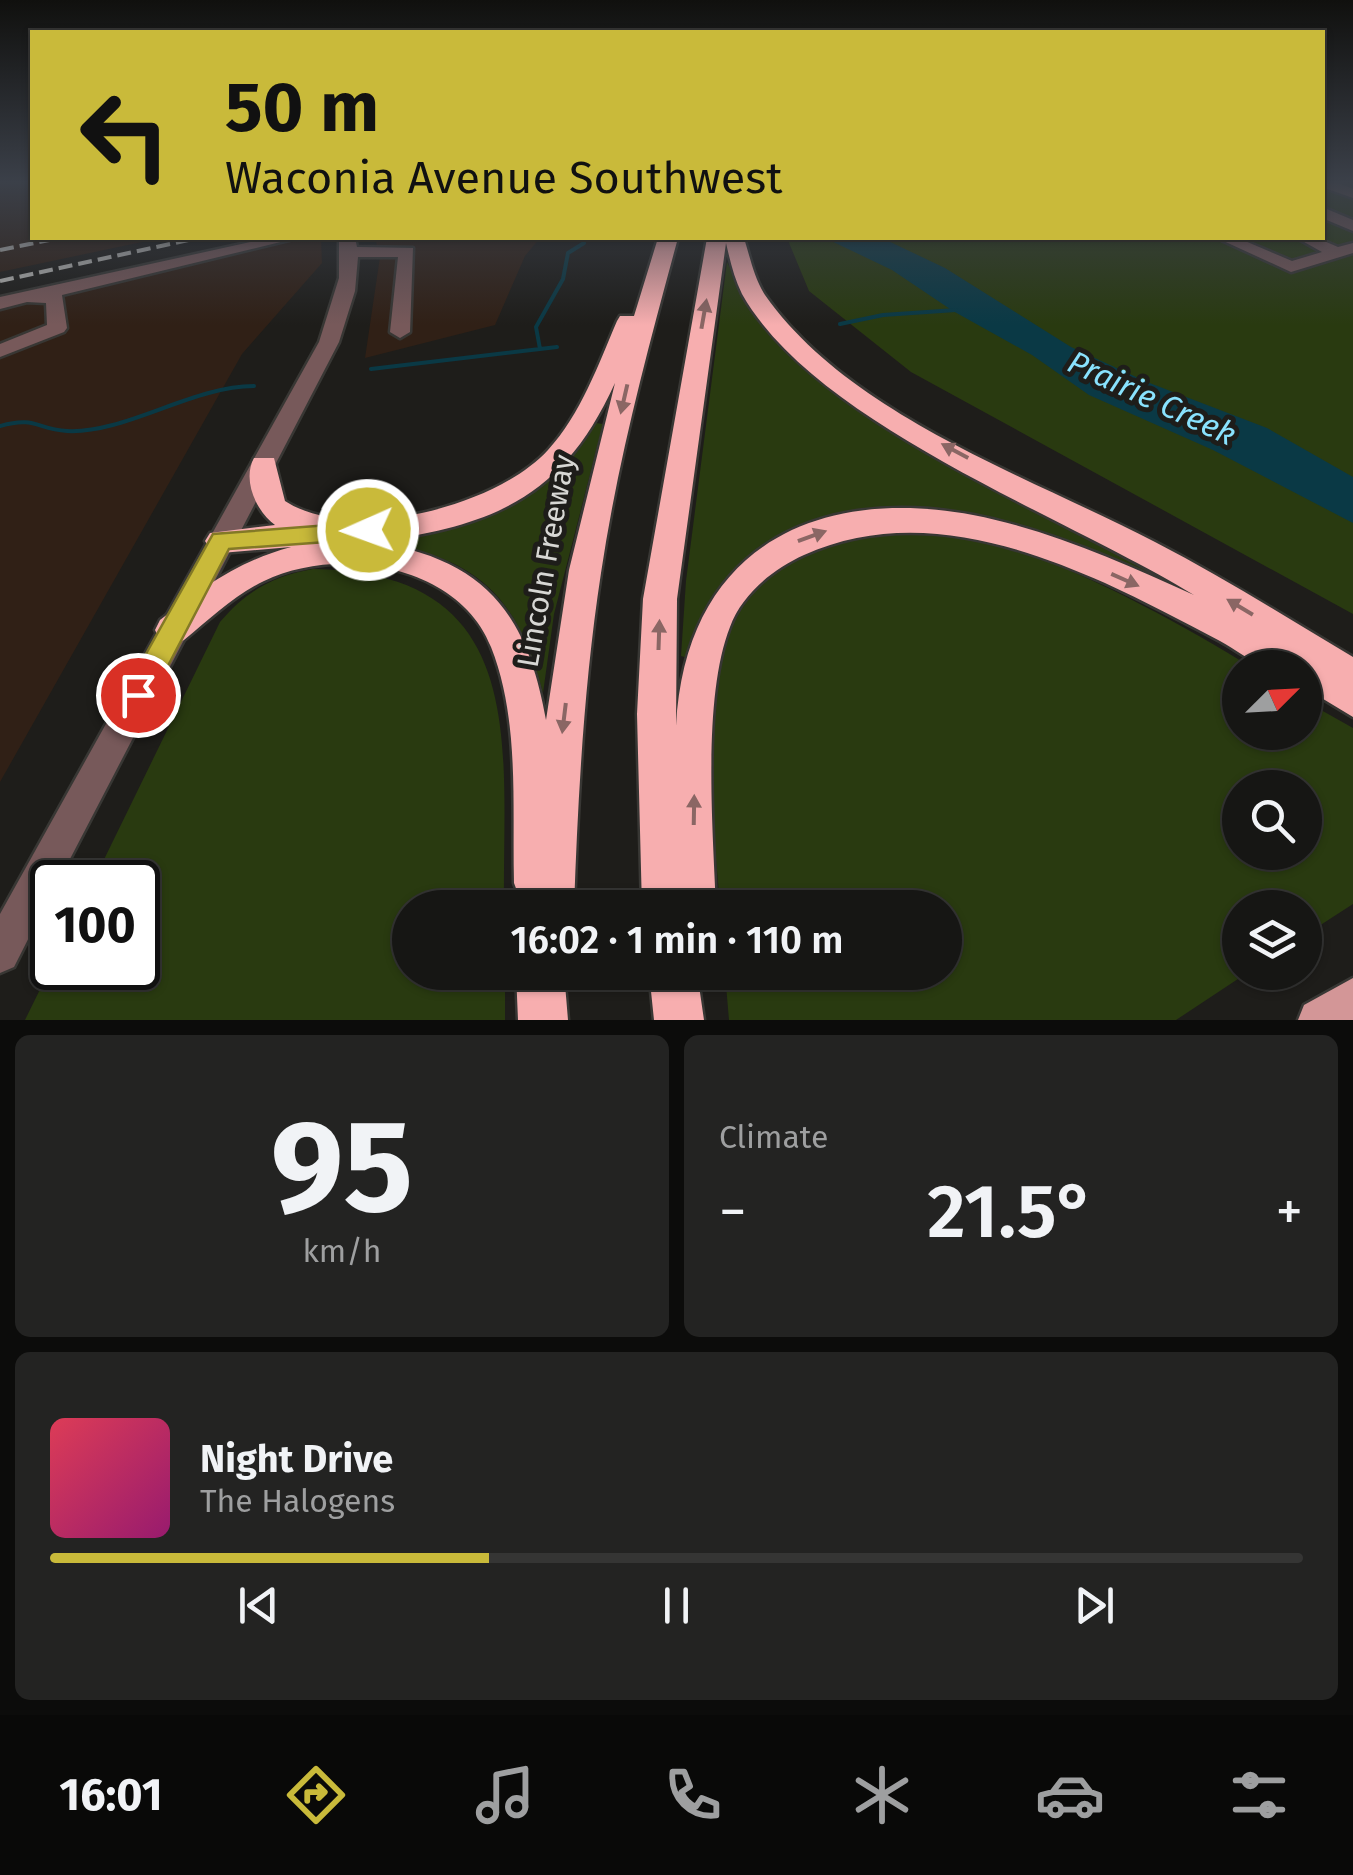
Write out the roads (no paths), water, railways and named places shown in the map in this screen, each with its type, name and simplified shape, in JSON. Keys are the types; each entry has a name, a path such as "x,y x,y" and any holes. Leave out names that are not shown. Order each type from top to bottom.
{"highway":[{"path":"217,548 342,530 397,529 494,502 542,472 572,437 613,354 656,250 666,240"},
{"name":"Lincoln Freeway","path":"553,890 559,761 578,614 628,379 667,240"},
{"path":"664,890 656,714 660,599 717,240"},
{"path":"735,240 753,292 774,322 809,358 853,392 920,432 1149,553 1353,676"},
{"path":"264,465 269,502 276,512 301,525 342,530"},
{"path":"693,890 696,681 712,627 729,594 759,565 793,543 838,526 882,520 934,520 1004,534 1088,564 1268,650"},
{"path":"217,548 304,554 368,553 450,577 482,600 506,638 526,699 536,890"},
{"path":"172,630 236,580 304,554"},
{"path":"1322,680 1353,700"},
{"path":"542,990 544,1020"},
{"path":"544,1020 546,990"},
{"path":"675,990 679,1020"},
{"path":"695,990 696,1020"}],"main road":[{"path":"1319,1020 1353,998"}],"street":[{"path":"0,303 280,240"},
{"path":"1230,240 1291,267 1345,250"},
{"path":"1312,240 1345,250"},
{"path":"0,953 328,342 345,301 348,245 407,252 400,332"},
{"path":"0,351 57,328 55,298 22,298"}],"water":[{"name":"Prairie Creek","path":"829,240 886,240 945,268 1071,347 1147,382 1267,428 1353,477 1353,523 1213,450 1089,395 1032,355 953,311 892,270"}],"waterway":[{"path":"540,349 536,327 563,279 568,253 584,243 583,240"},
{"path":"840,324 883,315 956,310"},
{"path":"371,369 557,347"},
{"path":"0,426 21,422 57,430 89,430 207,393 254,386"}],"railway":[{"path":"0,250 50,240"},
{"path":"0,281 189,240"}]}
